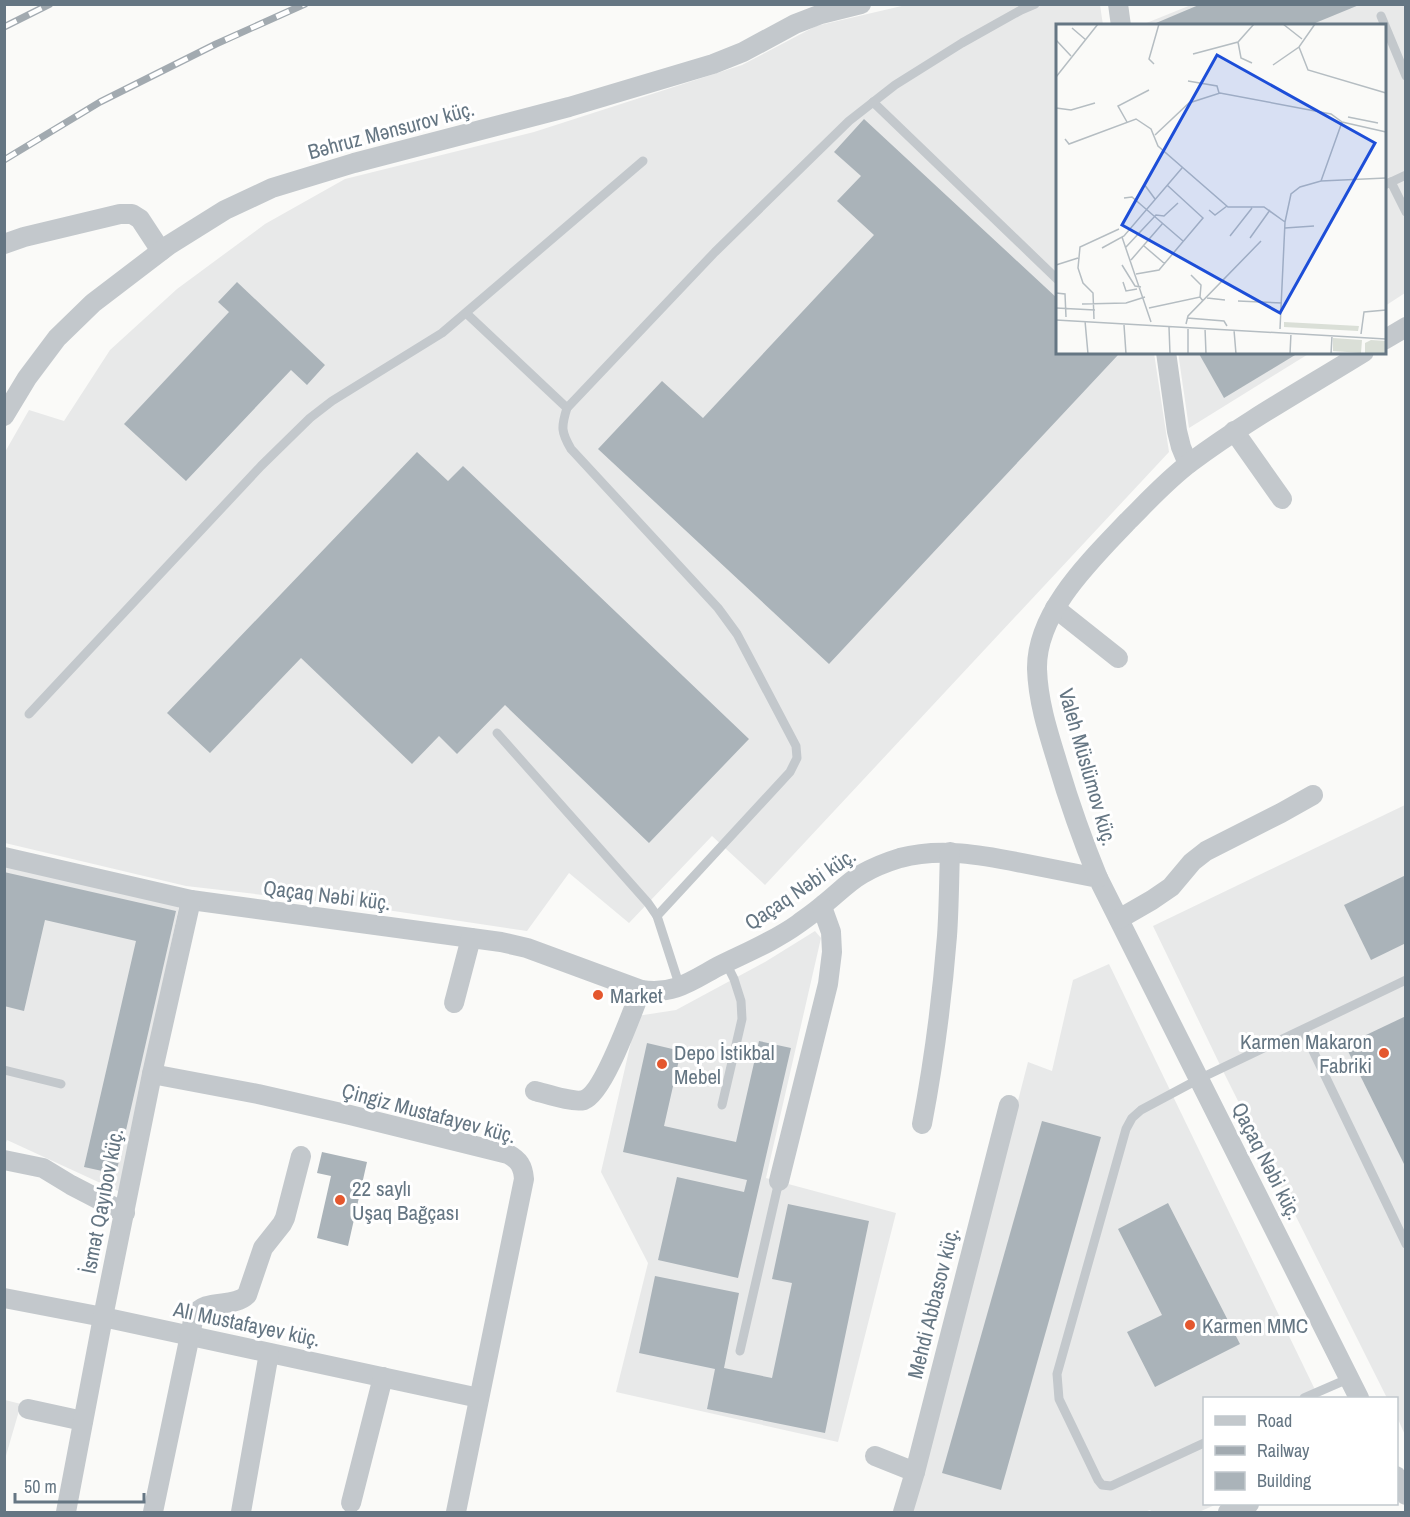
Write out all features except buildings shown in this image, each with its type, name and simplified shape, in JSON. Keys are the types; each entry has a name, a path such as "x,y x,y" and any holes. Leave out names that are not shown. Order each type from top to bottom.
{"street":[{"name":"Bəhruz Mənsurov küç.","path":"4,416 27,378 57,338 93,303 161,251 225,210 272,188 354,163 569,107 713,64 743,52 795,24 821,14 861,4"},
{"path":"1118,4 1121,24"},
{"path":"4,244 120,214 132,214 140,219 161,251"},
{"path":"1386,339 1406,327"},
{"path":"1166,354 1180,447 1188,464"},
{"name":"Valeh Müslümov küç.","path":"1098,878 1072,811 1042,710 1037,669 1039,652 1055,608 1089,562 1150,498 1188,464 1234,431 1361,354"},
{"path":"1234,431 1282,499"},
{"path":"1055,608 1118,658"},
{"path":"1119,919 1171,887 1192,862 1206,850 1313,795"},
{"path":"921,1124 932,1071 939,1016 947,934 950,852"},
{"name":"Qaçaq Nəbi küç.","path":"4,857 190,900 501,942 527,948 641,990 655,992 680,987 776,939 822,907 861,874 901,858 950,852 993,857 1098,878 1359,1397"},
{"name":"İsmət Qayıbov küç.","path":"66,1512 152,1074 190,900"},
{"path":"779,1181 828,984 832,952 831,932 822,907"},
{"path":"454,1003 471,938"},
{"path":"535,1091 575,1100 583,1100 590,1096 605,1076 641,990"},
{"name":"Çingiz Mustafayev küç.","path":"152,1074 258,1094 508,1154 517,1159 524,1169 525,1179 456,1512"},
{"name":"Mehdi Abbasov küç.","path":"903,1512 1009,1105"},
{"path":"153,1512 194,1316 204,1307 242,1301 248,1295 263,1248 285,1218 301,1156"},
{"path":"4,1160 43,1168 70,1185 125,1213"},
{"name":"Alı Mustafayev küç.","path":"4,1298 103,1317 479,1398"},
{"path":"241,1512 270,1353"},
{"path":"351,1503 383,1377"},
{"path":"28,1409 83,1421"},
{"path":"875,1456 915,1472"},
{"path":"1398,1480 1406,1495"},
{"path":"1228,1512 1244,1505"}],"lane":[{"path":"657,916 790,772 797,758 796,746 737,634 718,608 571,449 563,436 562,425 567,408 715,252 849,121 895,85 962,43 1035,4"},
{"path":"1381,16 1384,24"},
{"path":"1386,28 1406,76"},
{"path":"873,102 1056,278"},
{"path":"29,714 261,466 310,418 332,401 442,333 643,161"},
{"path":"1406,175 1388,184 1406,212"},
{"path":"466,314 567,408"},
{"path":"497,733 648,903 657,916 680,987"},
{"path":"722,1106 742,1019 741,1000 726,963"},
{"path":"1203,1443 1111,1485 1102,1485 1059,1399 1058,1374 1126,1129 1132,1118 1141,1110 1199,1079 1406,980"},
{"path":"1303,1030 1406,1244"},
{"path":"4,1070 61,1084"},
{"path":"740,1351 779,1181"},
{"path":"1306,1397 1350,1378"}],"shaded area":[{"path":"906,5 1100,5 1103,24 1056,24 1056,354 1154,354 1169,452 765,885 712,836 629,923 569,873 527,931 367,907 186,886 5,843 5,452 29,410 64,421 110,350 177,289 265,224 345,179 534,132 742,65 816,26"},
{"path":"1191,5 1405,5 1405,293 1386,305 1386,24 1144,24"},
{"path":"1178,354 1308,354 1189,428"},
{"path":"1405,805 1405,1435 1398,1419 1398,1397 1386,1397 1153,926"},
{"path":"5,864 179,906 120,1192 7,1140 5,1145"},
{"path":"815,931 821,938 766,1178 896,1213 838,1442 616,1392 648,1263 601,1172 637,1016 676,1010 765,962"},
{"path":"1109,964 1319,1397 1203,1397 1203,1505 1215,1505 1199,1512 1152,1512 1150,1510 1144,1512 912,1512 1028,1062 1052,1071 1073,980"},
{"path":"5,1400 21,1404 5,1459"}],"railway":[{"path":"4,27 50,4"},
{"path":"4,160 100,102 216,44 305,4"}],"place":[{"name":"Market","path":"598,995"},
{"name":"Karmen Makaron Fabriki","path":"1384,1053"},
{"name":"Depo İstikbal Mebel","path":"662,1064"},
{"name":"22 saylı Uşaq Bağçası","path":"340,1200"},
{"name":"Karmen MMC","path":"1190,1325"}]}
